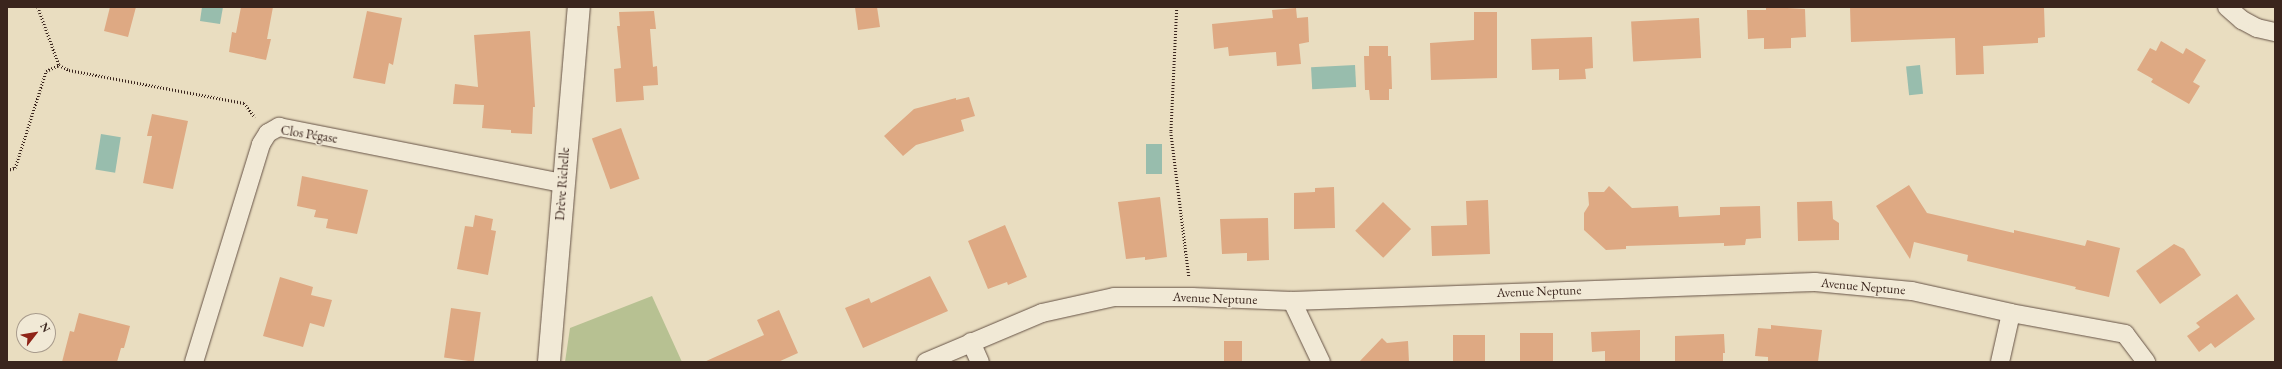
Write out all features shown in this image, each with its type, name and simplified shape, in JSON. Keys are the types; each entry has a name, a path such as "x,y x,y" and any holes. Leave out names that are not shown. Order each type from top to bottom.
{"street":[{"name":"Drève Richelle","path":"549,362 578,7"},
{"path":"2227,7 2242,20 2258,28 2275,32"},
{"name":"Clos Pégase","path":"194,362 261,144 268,133 279,127 563,183"},
{"name":"Avenue Neptune","path":"926,362 971,342 1042,314 1114,297 1192,297 1292,301 1815,282 1912,291 2011,313 2125,334 2146,362"},
{"path":"1292,301 1321,362"},
{"path":"2000,362 2011,313"},
{"path":"971,342 980,362"}],"path":[{"path":"38,7 59,65 69,70 244,103 268,133"},
{"path":"1177,7 1171,132 1192,297"},
{"path":"7,170 15,168 46,71 59,65"}],"shaded area":[{"path":"202,7 223,7 220,24 200,21"},
{"path":"1355,65 1356,87 1312,89 1311,67"},
{"path":"1920,65 1923,94 1909,95 1906,66"},
{"path":"101,134 121,137 115,173 95,170"},
{"path":"1146,144 1162,144 1162,174 1146,174"},
{"path":"652,296 682,362 565,362 570,328"}],"building":[{"path":"110,7 136,7 128,37 104,31"},
{"path":"241,7 273,7 267,39 271,39 266,60 229,52 232,32 236,33"},
{"path":"855,7 877,7 880,27 858,30"},
{"path":"1766,7 1805,9 1806,37 1791,38 1791,48 1764,49 1764,38 1748,39 1747,10 1766,10"},
{"path":"1850,7 2044,7 2045,37 2038,38 2038,43 1983,46 1984,74 1956,75 1955,38 1851,42"},
{"path":"1296,8 1297,18 1308,17 1309,42 1299,44 1301,64 1277,66 1276,52 1229,56 1228,47 1214,49 1212,24 1273,18 1272,10"},
{"path":"367,11 402,18 393,65 389,63 385,84 353,78"},
{"path":"654,11 656,29 650,29 653,67 657,66 658,85 643,86 644,100 616,102 614,69 621,68 617,26 620,26 619,12"},
{"path":"1474,12 1497,12 1497,78 1431,80 1430,43 1474,40"},
{"path":"1699,18 1701,58 1633,62 1631,22"},
{"path":"530,31 535,107 533,107 532,134 511,133 511,130 482,128 484,105 453,104 455,84 478,87 474,35"},
{"path":"1592,37 1593,68 1585,69 1586,79 1559,80 1559,69 1532,70 1531,39"},
{"path":"2161,41 2183,54 2186,48 2206,60 2193,82 2200,86 2189,104 2151,82 2153,79 2137,70 2150,48 2156,51"},
{"path":"1369,46 1388,46 1388,56 1391,56 1392,89 1389,89 1389,100 1370,100 1369,90 1365,90 1364,56 1369,56"},
{"path":"969,97 975,116 961,120 964,131 916,145 903,156 884,136 914,109 956,98 956,100"},
{"path":"152,114 188,121 173,189 143,183 152,136 147,136"},
{"path":"621,128 639,179 610,189 592,139"},
{"path":"302,176 368,190 357,234 326,228 328,219 314,217 316,210 297,206"},
{"path":"1909,185 1927,213 2014,233 2014,230 2085,246 2087,240 2120,248 2109,297 2075,289 2076,287 1967,261 1968,255 1914,242 1910,259 1876,206"},
{"path":"1609,186 1632,208 1678,206 1679,217 1720,215 1720,207 1760,206 1761,238 1746,239 1745,245 1724,246 1724,243 1626,246 1626,249 1606,250 1584,230 1584,213 1589,205 1588,192 1604,192"},
{"path":"1334,187 1335,228 1294,229 1294,193 1315,192 1315,188"},
{"path":"1160,197 1167,257 1145,260 1145,257 1126,259 1118,202"},
{"path":"1488,200 1490,254 1432,256 1431,226 1467,225 1466,201"},
{"path":"1832,201 1833,219 1839,223 1839,240 1798,241 1797,202"},
{"path":"1383,202 1411,229 1383,258 1355,231"},
{"path":"475,215 493,219 491,230 496,231 488,275 457,269 465,226 473,227"},
{"path":"1268,218 1269,260 1247,261 1247,253 1222,254 1220,219"},
{"path":"1005,225 1027,277 1008,285 1007,282 988,289 968,241"},
{"path":"2174,244 2184,249 2201,275 2160,304 2136,271"},
{"path":"930,276 948,311 863,348 845,308 869,298 871,303"},
{"path":"280,277 313,287 311,295 332,300 324,327 310,323 303,347 263,336"},
{"path":"2237,294 2255,319 2215,348 2211,343 2199,352 2187,336 2200,327 2196,323"},
{"path":"451,308 481,312 474,362 444,358"},
{"path":"779,310 798,353 778,362 704,362 764,335 757,320"},
{"path":"79,313 130,326 124,348 121,348 117,362 62,362 70,331 74,332"},
{"path":"1771,325 1822,330 1818,362 1768,362 1768,357 1755,356 1758,328 1771,329"},
{"path":"1640,330 1640,362 1605,362 1605,351 1592,352 1591,332"},
{"path":"1520,333 1553,333 1553,362 1520,362"},
{"path":"1724,334 1725,353 1723,353 1723,362 1675,362 1675,336"},
{"path":"1453,335 1485,335 1485,362 1453,362"},
{"path":"1382,338 1387,343 1408,341 1409,362 1359,362"},
{"path":"1224,341 1242,341 1242,362 1224,362"}]}
